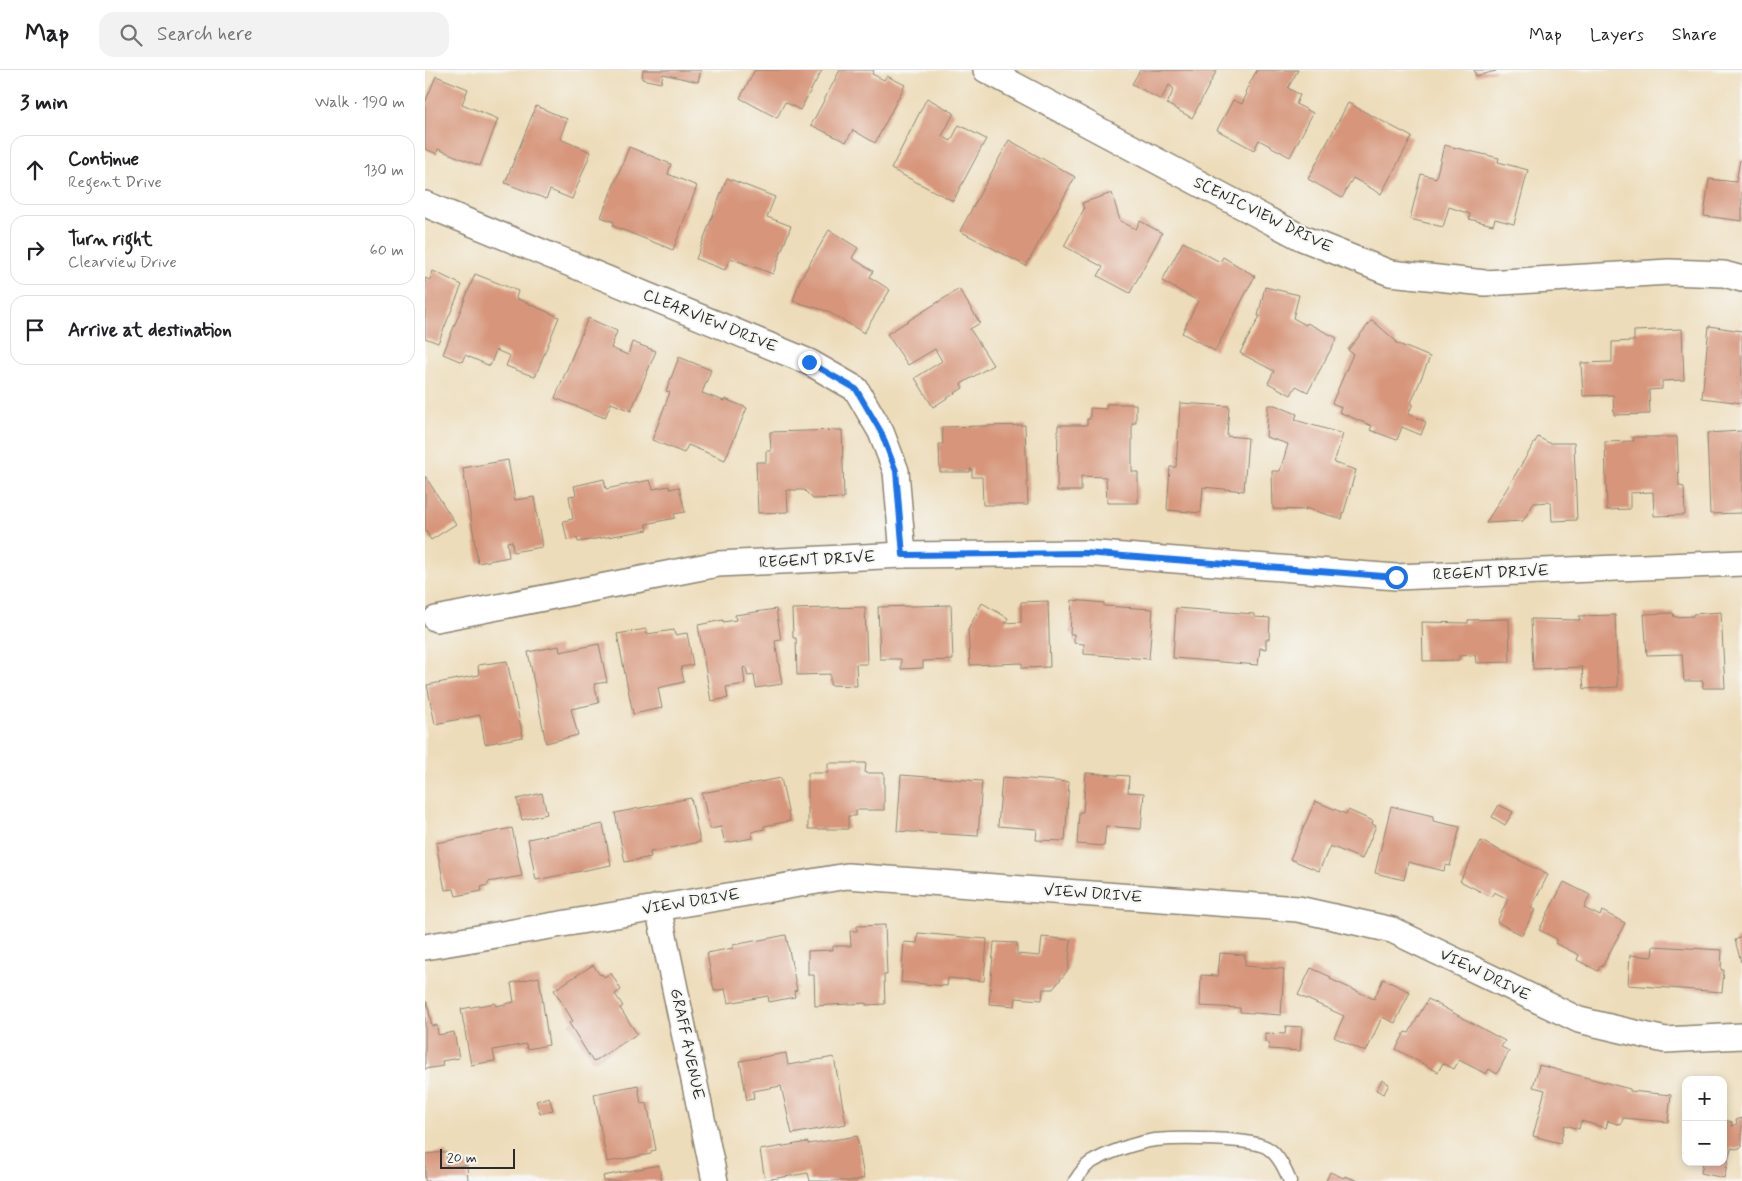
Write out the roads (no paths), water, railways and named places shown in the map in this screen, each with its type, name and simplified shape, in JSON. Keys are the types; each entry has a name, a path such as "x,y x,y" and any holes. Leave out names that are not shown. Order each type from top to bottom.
{"street":[{"name":"SCENICVIEW DRIVE","path":"985,70 1302,238 1390,273 1485,283 1669,272 1724,274 1742,278"},
{"name":"CLEARVIEW DRIVE","path":"425,204 809,362 856,389 881,432 896,471 903,555"},
{"name":"REGENT DRIVE","path":"436,619 718,564 903,555 1085,553 1396,577 1742,563"},
{"name":"VIEW DRIVE","path":"425,947 847,876 1298,909 1392,930 1579,1020 1665,1040 1742,1036"},
{"name":"GRAFF AVENUE","path":"658,907 715,1181"}],"lane":[{"path":"1075,1181 1087,1164 1115,1151 1154,1140 1226,1139 1258,1144 1269,1149 1283,1166 1290,1181"}]}
